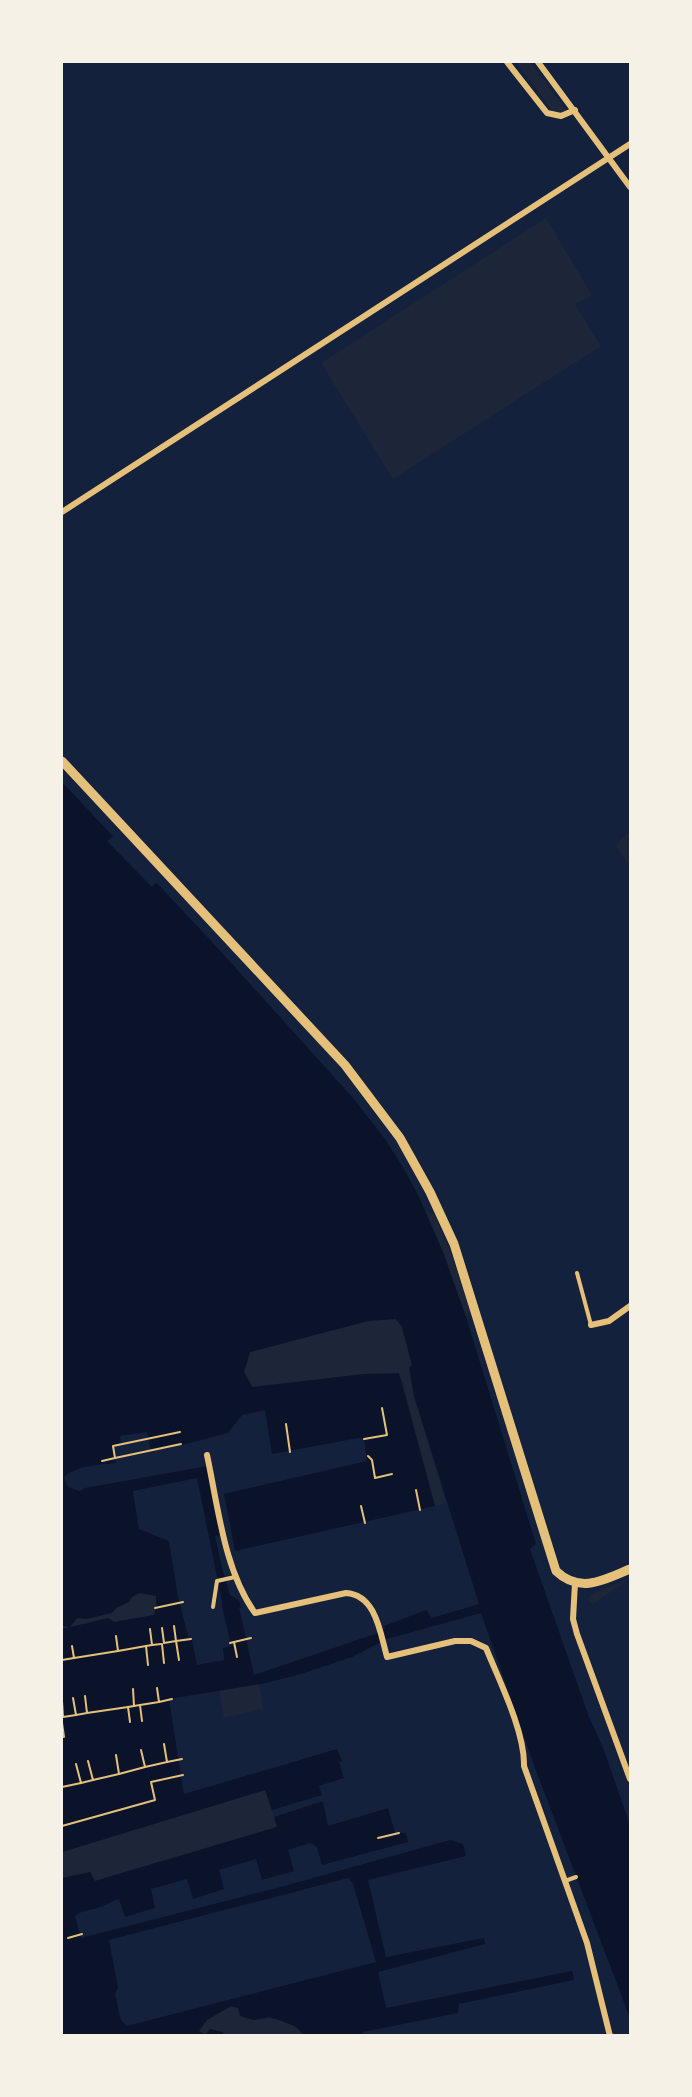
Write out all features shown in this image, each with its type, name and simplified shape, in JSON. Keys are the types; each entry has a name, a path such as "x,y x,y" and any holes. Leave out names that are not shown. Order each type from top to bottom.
{"street":[{"path":"507,62 547,113 561,116 575,110"},
{"path":"538,62 630,187"},
{"path":"62,512 630,144"},
{"path":"62,761 345,1065 400,1138 430,1192 454,1244 556,1571 564,1579 588,1584 630,1569"},
{"path":"591,1325 609,1321 630,1306"},
{"path":"207,1455 230,1559 244,1598 255,1613 346,1593 356,1593 363,1597 369,1605 387,1657 455,1641 471,1641 486,1648 510,1707 524,1757 524,1766 587,1943 610,2036"},
{"path":"575,1583 573,1619 577,1634 630,1779"}],"lane":[{"path":"578,1273 591,1325"},
{"path":"213,1607 217,1581 236,1576"},
{"path":"565,1881 576,1878"}],"path":[{"path":"363,1439 387,1435 382,1408"},
{"path":"286,1424 290,1452"},
{"path":"116,1458 113,1446 180,1432"},
{"path":"102,1461 181,1444"},
{"path":"368,1456 372,1460 375,1478 392,1474"},
{"path":"416,1490 420,1510"},
{"path":"361,1506 365,1523"},
{"path":"155,1608 183,1602"},
{"path":"174,1626 179,1660"},
{"path":"162,1628 164,1663"},
{"path":"150,1629 152,1645"},
{"path":"116,1636 118,1651"},
{"path":"237,1657 232,1643 251,1638"},
{"path":"62,1660 190,1639"},
{"path":"72,1646 74,1658"},
{"path":"146,1646 148,1665"},
{"path":"157,1688 159,1702"},
{"path":"133,1689 134,1706"},
{"path":"85,1696 87,1713"},
{"path":"73,1698 76,1715"},
{"path":"62,1701 62,1717 172,1700"},
{"path":"140,1705 142,1721"},
{"path":"128,1707 130,1722"},
{"path":"62,1723 63,1737"},
{"path":"164,1744 167,1762"},
{"path":"141,1750 145,1767"},
{"path":"116,1755 119,1774"},
{"path":"62,1787 182,1759"},
{"path":"88,1761 93,1780"},
{"path":"76,1764 81,1783"},
{"path":"62,1826 155,1800 152,1782 183,1775"},
{"path":"378,1838 399,1833"},
{"path":"68,1938 82,1934"}],"shaded area":[{"path":"516,62 530,62 566,110 563,115 555,114"},
{"path":"546,218 592,295 575,304 601,346 393,479 321,363"},
{"path":"62,782 214,944 354,1099 385,1139 418,1195 443,1252 466,1317 536,1544 530,1549 630,1825 630,2018 535,1768 481,1613 387,1639 352,1657 301,1674 266,1683 169,1699 184,1794 337,1749 342,1761 339,1762 344,1778 319,1786 322,1795 272,1810 265,1790 62,1852 62,1629 108,1618 114,1622 154,1615 156,1596 139,1593 112,1613 87,1619 77,1618 70,1627 62,1626","holes":["396,1319 402,1327 412,1365 409,1367 414,1396 479,1604 432,1618 426,1610 384,1626 385,1629 375,1634 254,1675 239,1600 230,1595 222,1568 215,1536 221,1535 207,1466 85,1488 80,1491 68,1487 64,1477 82,1468 116,1463 112,1446 121,1444 120,1436 147,1432 151,1450 181,1443 182,1445 228,1433 242,1415 265,1410 272,1454 358,1438 364,1439 367,1461 224,1494 235,1551 435,1506 399,1373 365,1374 252,1387 244,1372 250,1352 368,1321","197,1478 231,1646 223,1648 224,1660 197,1665 192,1640 189,1640 178,1596 169,1541 139,1529 133,1491"]},
{"path":"630,832 630,865 616,846"},
{"path":"426,1212 434,1214 451,1254 470,1311 466,1317 443,1252"},
{"path":"396,1319 402,1327 412,1366 414,1396 446,1503 435,1506 402,1380 365,1374 252,1387 244,1372 250,1352 368,1321"},
{"path":"628,1580 593,1604 587,1599 597,1591"},
{"path":"139,1593 156,1596 154,1615 114,1622 108,1619 62,1629 62,1626 70,1627 77,1618 91,1618 129,1602"},
{"path":"259,1683 263,1709 224,1718 219,1690"},
{"path":"266,1790 277,1827 94,1881 62,1878 62,1852"},
{"path":"323,1801 328,1826 388,1808 395,1833 406,1833 408,1842 322,1865 317,1847 310,1843 288,1850 294,1871 262,1880 256,1859 219,1870 224,1889 193,1899 187,1879 151,1889 155,1908 125,1917 119,1899 75,1916 81,1938 277,1888 450,1840 463,1844 466,1856 368,1880 386,1957 484,1938 485,1944 378,1972 386,2008 572,1971 574,1980 459,2004 458,2013 363,2032 363,2035 304,2035 295,2026 270,2017 254,2020 240,2016 238,2008 231,2006 207,2020 199,2031 205,2035 62,2035 62,1878 90,1872 95,1881 277,1827 274,1817","holes":["348,1878 353,1884 376,1962 127,2026 121,2020 115,1994 118,1988 109,1940"]},
{"path":"231,2006 238,2008 254,2020 269,2018 287,2022 304,2035 224,2035 222,2032 204,2035 199,2031 207,2020"},
{"path":"210,2029 223,2032 224,2035 205,2035"}],"pier":[{"path":"115,835 158,880 152,887 107,841"}]}
